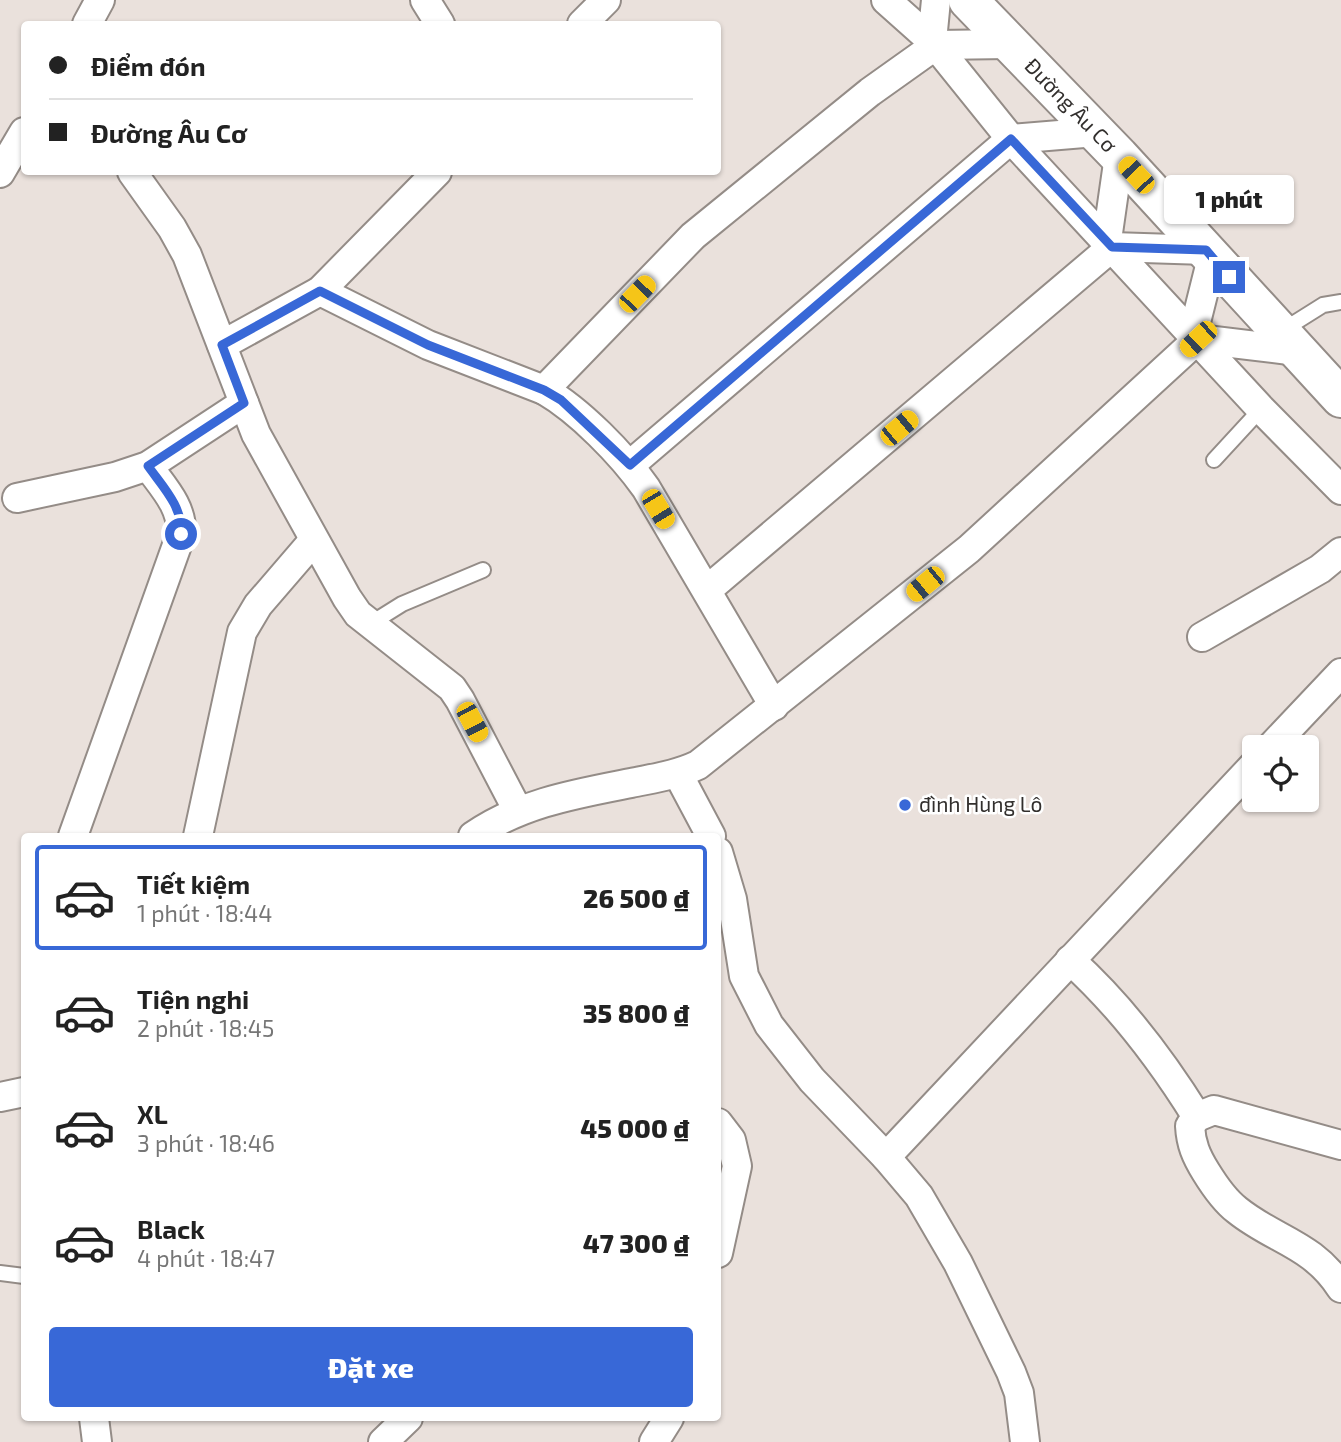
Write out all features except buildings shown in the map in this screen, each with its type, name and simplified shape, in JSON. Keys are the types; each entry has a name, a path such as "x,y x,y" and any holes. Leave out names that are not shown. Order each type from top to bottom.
{"main road":[{"name":"Đường Âu Cơ","path":"968,0 1107,144 1341,398"}],"street":[{"path":"89,21 100,0"},
{"path":"425,0 438,21"},
{"path":"585,21 606,0"},
{"path":"886,0 934,43 1011,139 1261,409 1341,490"},
{"path":"934,43 936,0"},
{"path":"544,390 693,236 934,43 1009,44"},
{"path":"0,173 21,137"},
{"path":"630,465 1011,139 1107,144 1110,244"},
{"path":"134,175 187,254 262,446 347,598 358,614 452,688 518,811"},
{"path":"222,345 320,291 434,175"},
{"path":"478,833 518,811 553,799 678,774 698,765 719,750 969,549 1195,336 1209,254 1110,244 706,590"},
{"path":"320,291 428,345 544,390 561,400 630,465 774,706"},
{"path":"1195,336 1288,342"},
{"path":"16,498 115,477 148,466 244,403"},
{"path":"74,833 181,534 182,520 177,507 148,466"},
{"path":"199,833 242,632 258,605 314,540"},
{"path":"1202,638 1320,569 1341,552"},
{"path":"1282,735 1341,673"},
{"path":"678,774 709,833"},
{"path":"886,1157 1242,778"},
{"path":"721,862 732,899 744,976 769,1025 812,1080 886,1157 919,1196 958,1263 1011,1372 1019,1393 1025,1442"},
{"path":"1070,960 1124,1014 1178,1086 1197,1117"},
{"path":"0,1097 21,1093"},
{"path":"1341,1145 1214,1110 1197,1117 1190,1126 1191,1144 1214,1185 1236,1210 1305,1249 1331,1271 1341,1288"},
{"path":"721,1127 731,1140 737,1166 721,1238"},
{"path":"94,1421 97,1442"},
{"path":"383,1442 405,1421"},
{"path":"654,1442 668,1421"}],"lane":[{"path":"1288,342 1323,305 1341,302"},
{"path":"1214,460 1261,409"},
{"path":"370,624 402,604 483,570"},
{"path":"3,1270 21,1275"}],"place":[{"name":"đình Hùng Lô","path":"905,805"}],"route":[{"path":"181,534 182,520 177,507 148,466 244,403 222,345 320,291 428,345 544,390 561,400 630,465 1011,139 1112,247 1206,250 1229,277"}]}
